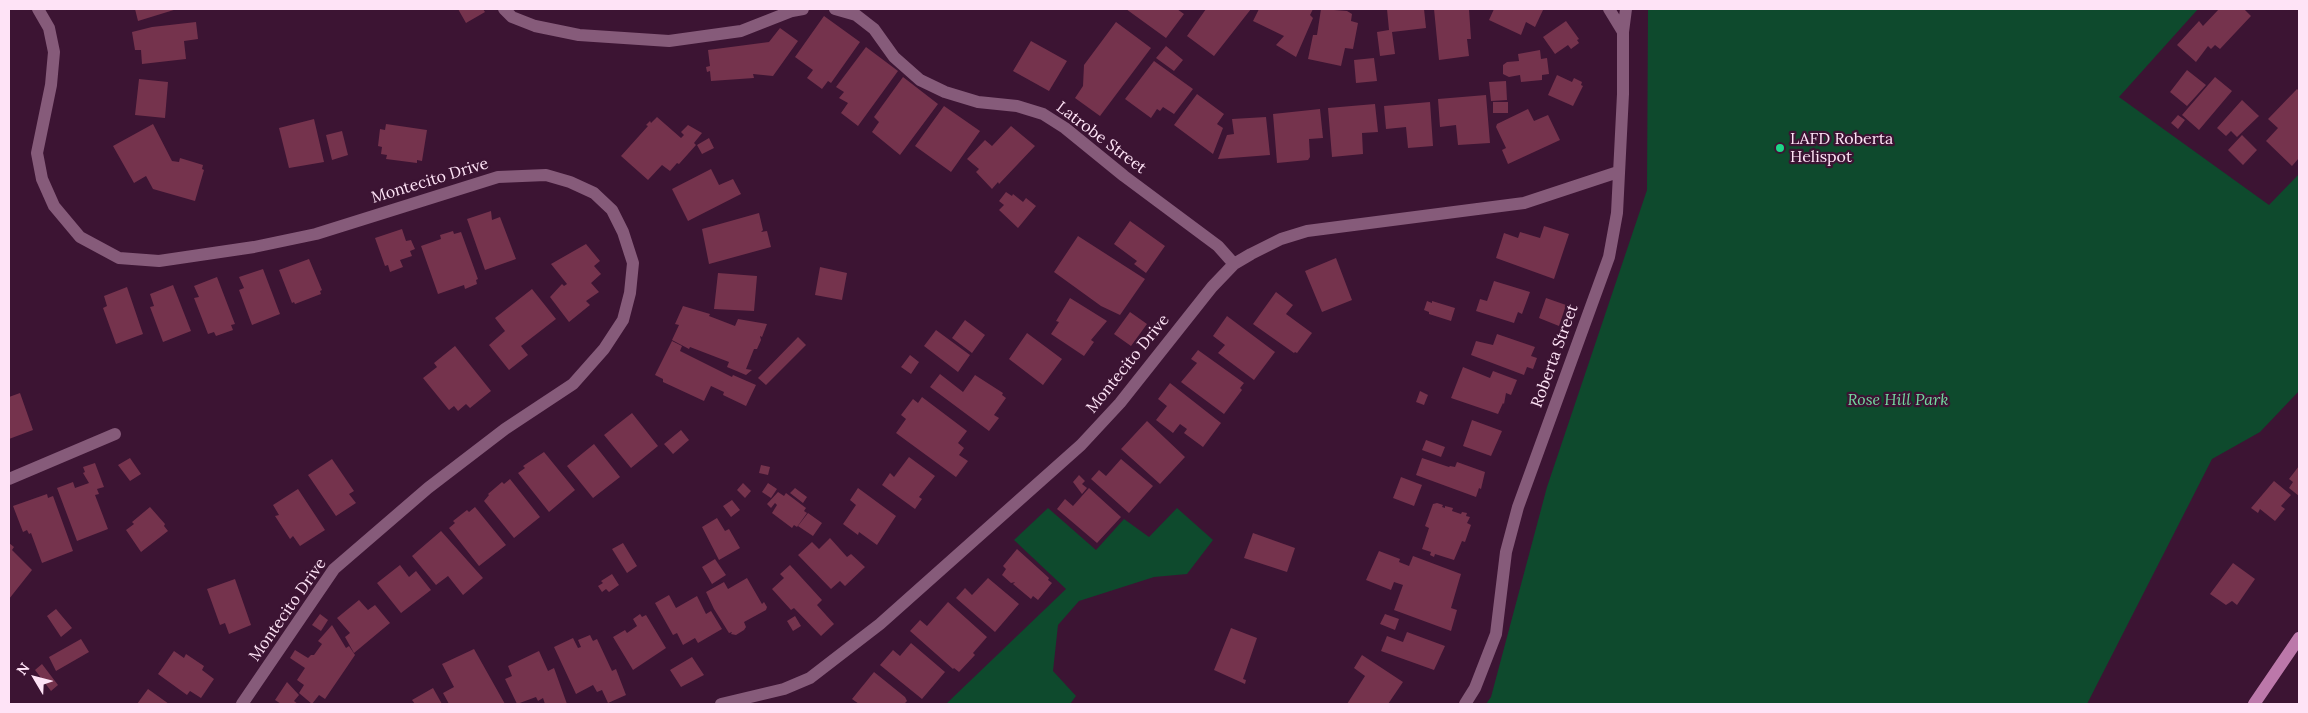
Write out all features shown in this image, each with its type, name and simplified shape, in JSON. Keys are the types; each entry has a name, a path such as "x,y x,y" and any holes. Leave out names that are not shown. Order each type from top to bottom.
{"street":[{"name":"Montecito Drive","path":"38,9 49,28 54,52 51,85 37,153 42,179 54,206 80,237 119,258 159,261 254,247 316,234 498,176 546,175 570,182 594,193 612,210 623,232 633,263 630,293 623,320 604,348 573,384 504,429 428,488 334,569 242,704"},
{"path":"504,9 512,17 535,26 578,35 669,42 741,30 792,10 803,9"},
{"name":"Latrobe Street","path":"834,9 856,15 874,29 894,57 920,80 945,92 978,102 1017,106 1043,114 1218,246 1234,264"},
{"path":"1609,9 1623,32"},
{"name":"Roberta Street","path":"1464,704 1475,688 1496,634 1506,552 1518,507 1609,257 1617,212 1623,94 1623,32 1626,9"},
{"name":"Montecito Drive","path":"721,704 784,689 810,678 880,624 1081,445 1120,403 1195,307 1234,264 1281,239 1307,231 1524,203 1618,172"},
{"path":"9,479 115,434"},
{"path":"2254,704 2299,638"}],"green space":[{"name":"Rose Hill Park","path":"1648,9 2198,9 2119,97 2269,205 2299,174 2299,391 2260,432 2212,459 2087,704 1486,704 1491,697 1547,487 1647,190"},
{"path":"1048,508 1096,550 1124,519 1149,537 1177,508 1213,540 1187,574 1154,577 1079,601 1058,625 1053,671 1076,696 1070,704 946,704 1066,589 1014,540"}],"building":[{"path":"135,9 177,9 138,21"},
{"path":"458,9 483,9 485,12 466,23"},
{"path":"1126,9 1177,9 1184,14 1166,38"},
{"path":"1206,9 1251,9 1214,56 1187,36"},
{"path":"1259,9 1313,9 1310,15 1313,18 1296,57 1276,45 1284,36 1253,21"},
{"path":"1321,9 1347,11 1352,14 1351,21 1358,23 1353,49 1345,48 1341,66 1308,59 1313,35 1317,35"},
{"path":"1387,9 1424,9 1426,28 1392,32 1395,54 1380,56 1377,32 1389,30"},
{"path":"1434,9 1469,9 1471,39 1467,39 1469,56 1439,60"},
{"path":"1494,9 1543,10 1535,27 1526,22 1521,35 1489,20"},
{"path":"2219,9 2244,9 2251,16 2220,49 2215,45 2211,49 2208,46 2196,62 2177,45 2199,21 2203,26"},
{"path":"824,16 860,42 831,83 828,81 822,89 807,78 813,70 795,57"},
{"path":"1566,21 1579,39 1577,40 1579,43 1571,49 1568,45 1555,54 1543,37"},
{"path":"196,22 198,39 184,41 186,59 142,64 141,50 135,50 132,32 152,27"},
{"path":"1116,22 1151,48 1100,116 1075,98 1083,86 1084,65"},
{"path":"780,28 798,41 773,76 753,74 754,78 711,81 710,71 707,72 706,67 710,66 708,50 769,42"},
{"path":"1031,41 1067,61 1049,91 1013,71"},
{"path":"1166,46 1183,60 1174,71 1156,58"},
{"path":"866,47 898,71 858,126 841,113 848,103 839,98 844,92 836,87"},
{"path":"1540,50 1541,59 1547,58 1549,74 1542,75 1542,80 1521,82 1520,75 1509,77 1503,74 1503,65 1507,62 1519,61 1518,54"},
{"path":"1374,58 1377,81 1356,83 1354,60"},
{"path":"1154,61 1193,89 1174,114 1163,107 1160,111 1157,109 1151,118 1125,99"},
{"path":"2187,70 2206,85 2187,106 2170,92"},
{"path":"1557,75 1572,82 1574,78 1582,82 1581,85 1583,86 1573,106 1548,95"},
{"path":"903,77 938,104 900,155 872,132 879,122 874,117"},
{"path":"2215,77 2232,91 2199,130 2182,115"},
{"path":"139,79 168,82 165,118 135,115"},
{"path":"1506,81 1507,100 1491,101 1489,82"},
{"path":"2297,89 2299,91 2299,158 2292,166 2266,141 2278,128 2268,119"},
{"path":"1197,94 1224,114 1217,124 1223,128 1213,154 1174,125"},
{"path":"1486,95 1490,143 1458,145 1456,125 1440,127 1438,99"},
{"path":"2242,100 2259,116 2237,137 2231,131 2226,136 2217,128"},
{"path":"1430,102 1433,146 1408,148 1406,127 1386,129 1384,106"},
{"path":"1493,102 1508,102 1508,113 1493,113"},
{"path":"1375,104 1378,132 1362,133 1363,154 1332,157 1328,108"},
{"path":"944,106 980,131 951,172 915,146"},
{"path":"1320,109 1323,138 1309,139 1310,157 1308,160 1277,163 1273,114"},
{"path":"1528,109 1534,121 1548,115 1560,140 1508,164 1502,150 1506,148 1496,127 1497,124"},
{"path":"2178,115 2185,120 2178,129 2171,123"},
{"path":"657,117 681,138 684,135 681,132 688,125 702,133 694,143 696,145 679,164 677,163 670,171 662,165 648,180 621,156 648,126 646,125"},
{"path":"1266,117 1270,155 1218,159 1227,135 1234,134 1232,119"},
{"path":"314,119 324,162 289,168 279,128"},
{"path":"153,124 172,161 179,162 180,158 203,165 202,169 204,170 195,201 153,189 146,176 134,183 113,146"},
{"path":"386,124 427,130 422,161 417,160 417,163 386,159 387,155 381,154 382,147 378,146 380,129 385,130"},
{"path":"1011,126 1035,146 992,189 976,172 979,169 967,159 985,140 992,146"},
{"path":"342,131 348,155 332,160 326,135"},
{"path":"2242,135 2257,150 2243,165 2228,150"},
{"path":"709,138 714,148 702,154 697,145"},
{"path":"711,169 719,185 733,179 741,194 688,221 672,189"},
{"path":"1006,192 1012,196 1013,194 1023,202 1026,198 1036,206 1018,228 999,210 1004,205 999,201"},
{"path":"491,211 492,220 500,217 516,259 485,270 467,219"},
{"path":"759,213 763,230 761,232 767,231 771,247 709,264 702,229"},
{"path":"1130,221 1165,246 1146,273 1134,264 1137,261 1114,244"},
{"path":"1544,226 1569,234 1554,279 1496,258 1504,233 1518,238 1520,232 1540,238"},
{"path":"402,229 406,241 411,240 415,249 410,251 412,256 400,260 403,267 390,272 388,265 385,266 375,238"},
{"path":"453,231 454,234 461,232 478,279 476,280 477,284 465,289 464,285 438,294 421,246 441,239 440,235"},
{"path":"1078,236 1145,279 1120,315 1101,306 1054,272"},
{"path":"586,244 600,261 594,266 601,274 591,283 599,292 586,301 590,305 569,322 550,297 562,284 564,286 567,284 551,264"},
{"path":"1336,258 1352,300 1322,312 1305,271"},
{"path":"309,259 322,290 320,291 321,294 295,304 294,302 292,303 279,270"},
{"path":"820,267 847,273 842,300 815,295"},
{"path":"263,269 280,314 252,325 239,290 244,288 239,277"},
{"path":"718,273 757,276 754,311 714,309"},
{"path":"217,277 235,324 231,325 233,330 216,336 214,332 208,334 194,298 199,297 194,286"},
{"path":"1494,281 1530,292 1522,314 1518,312 1514,323 1476,311 1480,299 1487,301"},
{"path":"173,285 191,331 163,342 150,307 154,306 150,294"},
{"path":"127,287 143,334 116,344 103,308 107,306 104,296"},
{"path":"532,289 556,319 521,346 528,355 509,370 489,345 505,331 495,318"},
{"path":"1276,292 1293,305 1286,314 1312,333 1297,353 1294,353 1253,324"},
{"path":"1070,298 1107,321 1091,340 1094,342 1084,356 1051,334 1059,322 1056,321"},
{"path":"1546,298 1566,305 1559,326 1539,318"},
{"path":"1427,301 1455,308 1451,321 1429,314 1429,312 1424,310"},
{"path":"683,306 710,314 709,316 735,326 738,319 767,324 762,337 760,336 761,340 757,349 754,349 746,369 752,370 746,375 727,367 729,362 690,347 689,349 672,340 679,325 675,324"},
{"path":"1130,312 1147,324 1131,346 1114,334"},
{"path":"1227,316 1275,352 1254,380 1218,353 1225,345 1213,336"},
{"path":"965,320 985,335 972,353 952,338"},
{"path":"936,330 970,355 958,372 924,346"},
{"path":"1027,333 1062,359 1043,385 1009,359"},
{"path":"1497,334 1535,347 1531,356 1537,358 1533,369 1527,367 1524,375 1471,355 1476,341 1493,345"},
{"path":"798,337 806,345 766,385 758,378"},
{"path":"672,341 682,346 680,351 732,377 733,375 756,385 746,406 723,395 724,392 711,386 704,401 663,382 663,379 655,375"},
{"path":"455,346 491,391 470,408 466,404 458,411 454,406 449,410 423,378 437,367 434,363"},
{"path":"1198,350 1244,383 1240,388 1242,390 1224,414 1181,382 1197,363 1191,359"},
{"path":"910,355 919,362 911,374 901,367"},
{"path":"1463,367 1490,378 1493,371 1517,380 1511,395 1506,393 1504,404 1498,414 1451,398"},
{"path":"940,374 963,392 975,375 1003,393 1002,395 1006,398 994,415 999,418 989,431 930,387"},
{"path":"1170,383 1221,423 1203,447 1184,433 1187,429 1180,424 1173,433 1156,420 1167,406 1158,399"},
{"path":"1420,391 1428,395 1424,405 1416,402"},
{"path":"20,393 33,430 9,439 9,397"},
{"path":"922,397 967,431 958,443 964,448 959,455 968,461 956,477 896,433 906,419 901,415 913,399 918,403"},
{"path":"632,413 658,446 631,468 604,435"},
{"path":"1472,420 1502,431 1491,456 1463,446"},
{"path":"1147,421 1185,457 1160,484 1121,449"},
{"path":"681,430 689,440 673,454 664,444"},
{"path":"1426,440 1445,447 1441,457 1422,450"},
{"path":"594,444 620,477 593,498 567,466"},
{"path":"544,452 575,490 549,512 518,473 525,468 523,466"},
{"path":"909,457 935,476 919,497 922,499 915,509 882,485 890,473 894,477"},
{"path":"130,458 141,474 130,481 118,465"},
{"path":"1422,458 1449,467 1455,467 1457,462 1485,472 1481,489 1479,488 1476,497 1416,475"},
{"path":"332,459 354,491 349,494 356,503 336,516 308,475"},
{"path":"1121,459 1153,486 1129,513 1091,479 1099,470 1106,476"},
{"path":"95,463 104,487 97,489 99,494 95,495 108,529 77,541 57,488 73,482 75,488 89,483 83,473 85,472 83,467"},
{"path":"761,465 770,467 768,475 759,473"},
{"path":"2299,466 2299,496 2289,488 2293,482 2289,479"},
{"path":"1079,475 1085,481 1082,484 1087,488 1082,494 1073,482"},
{"path":"1401,477 1422,485 1414,506 1393,498"},
{"path":"510,479 540,517 514,538 484,501 488,494 502,482 504,484"},
{"path":"2274,481 2291,495 2281,506 2285,509 2275,521 2260,509 2258,513 2251,508"},
{"path":"743,483 751,491 745,498 737,490"},
{"path":"768,483 777,489 771,498 762,492"},
{"path":"795,488 807,497 803,503 790,493"},
{"path":"858,488 896,516 877,545 859,532 858,535 843,524 856,505 850,500"},
{"path":"1089,488 1121,517 1097,543 1057,509 1065,499 1073,506"},
{"path":"298,489 325,530 300,546 293,536 290,539 275,516 279,515 273,505"},
{"path":"778,492 784,496 786,493 806,508 804,511 807,513 797,527 794,525 792,528 772,513 777,505 775,503 771,508 767,504"},
{"path":"47,494 48,498 53,496 73,551 42,563 31,533 29,534 27,530 23,532 13,506"},
{"path":"732,500 740,510 731,517 723,506"},
{"path":"1437,503 1445,508 1445,506 1453,508 1452,511 1461,514 1462,512 1467,513 1466,516 1470,517 1467,523 1471,525 1465,542 1462,541 1454,560 1435,554 1434,557 1430,555 1431,552 1422,549 1429,528 1425,526 1433,504"},
{"path":"150,507 165,524 164,526 168,531 141,552 126,530 134,524 132,522"},
{"path":"475,507 506,545 479,566 449,528 455,523 453,521 467,510 469,512"},
{"path":"808,513 822,523 813,536 798,526"},
{"path":"717,518 725,531 729,529 740,548 719,560 702,527"},
{"path":"441,531 483,578 463,595 448,576 436,585 412,556"},
{"path":"1253,533 1295,548 1287,572 1244,558"},
{"path":"830,538 847,557 851,554 865,567 845,586 840,581 831,589 798,555 812,542 819,549"},
{"path":"9,543 14,547 12,550 32,570 9,599"},
{"path":"623,543 637,566 627,573 612,549"},
{"path":"1017,549 1052,583 1038,600 1033,596 1031,599 1013,584 1015,582 1011,583 1002,575 1006,569 1003,566"},
{"path":"1379,551 1400,559 1399,562 1409,566 1413,556 1461,574 1451,608 1457,610 1451,631 1394,610 1403,585 1394,582 1391,590 1366,580"},
{"path":"715,559 726,575 712,584 702,567"},
{"path":"2233,563 2255,579 2237,605 2232,601 2226,605 2210,594"},
{"path":"400,565 409,577 416,571 431,590 401,613 377,583"},
{"path":"790,565 822,600 817,605 834,624 821,636 794,608 791,610 772,589 784,578 780,574"},
{"path":"612,574 619,585 609,592 606,589 602,592 598,586 603,583 601,581"},
{"path":"747,578 762,604 764,602 767,607 766,610 744,622 746,627 744,630 736,635 731,634 732,632 729,633 706,592 724,582 728,589"},
{"path":"988,578 1019,604 995,632 956,598 965,588 972,595"},
{"path":"235,579 251,625 229,634 225,623 220,625 207,589"},
{"path":"669,595 676,608 697,596 706,614 711,611 722,629 698,643 695,638 683,645 677,633 673,635 655,603"},
{"path":"359,600 368,610 375,605 390,623 354,653 345,637 350,633 337,618"},
{"path":"948,602 987,637 973,653 975,655 959,672 953,669 910,631 920,620 927,626"},
{"path":"56,609 72,628 61,637 47,616"},
{"path":"320,614 328,620 321,631 312,625"},
{"path":"640,614 642,617 646,615 666,648 633,670 613,637 625,630 627,633 637,626 633,619"},
{"path":"1385,614 1399,619 1395,630 1380,624"},
{"path":"795,616 801,626 793,631 787,621"},
{"path":"332,625 346,648 349,646 355,655 325,699 319,695 312,704 299,693 304,685 297,680 305,668 290,658 295,650 308,658 314,655 322,644 318,641"},
{"path":"1231,628 1257,638 1243,679 1246,680 1245,684 1214,670"},
{"path":"1407,632 1445,646 1434,670 1381,651 1387,636 1403,642"},
{"path":"590,635 593,641 597,639 612,671 616,669 626,695 608,703 602,690 597,692 593,685 576,694 554,647 573,638 578,648 581,647 578,640"},
{"path":"81,639 89,652 56,671 49,657"},
{"path":"911,643 945,672 922,699 880,665 893,650 900,656"},
{"path":"474,649 505,704 449,704 443,693 454,687 442,664"},
{"path":"174,651 184,658 186,654 204,666 202,670 214,679 201,698 190,691 187,695 158,674"},
{"path":"539,651 548,671 554,668 567,704 545,704 543,698 538,701 536,697 517,704 505,679 512,676 508,666"},
{"path":"1362,655 1403,682 1388,704 1347,704 1365,676 1354,668"},
{"path":"692,657 704,675 681,687 670,670"},
{"path":"42,664 58,685 51,691 35,670"},
{"path":"874,672 905,697 907,701 904,704 859,704 852,699"},
{"path":"287,682 299,695 294,701 298,704 281,704 275,700"},
{"path":"433,688 442,704 415,704 412,700"},
{"path":"148,689 169,704 137,704"}],"place":[{"name":"LAFD Roberta Helispot","path":"1780,148"}]}
